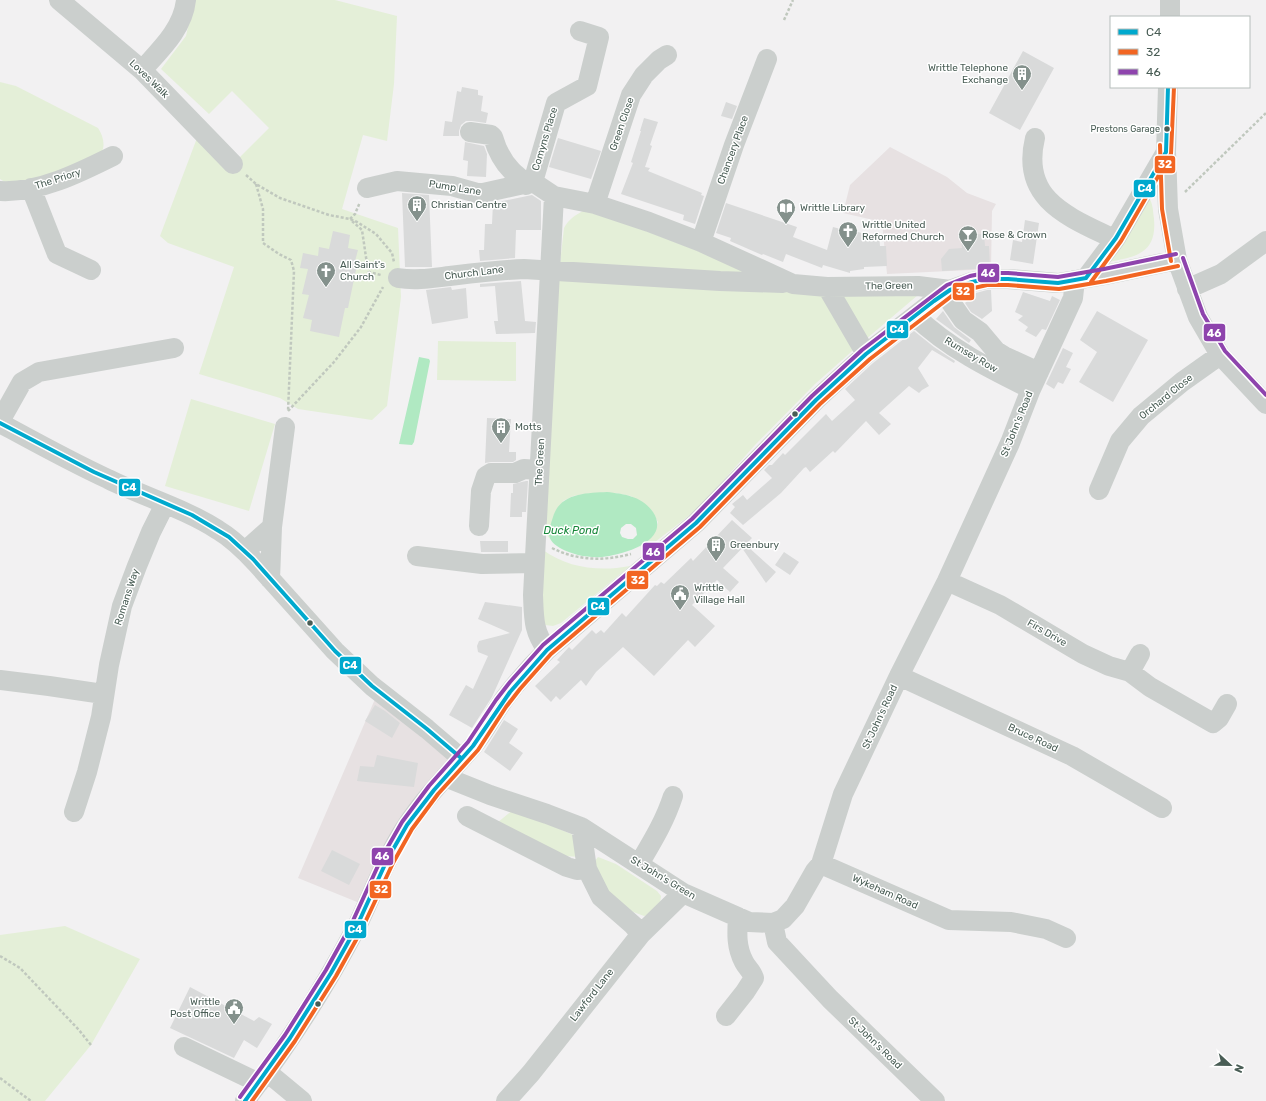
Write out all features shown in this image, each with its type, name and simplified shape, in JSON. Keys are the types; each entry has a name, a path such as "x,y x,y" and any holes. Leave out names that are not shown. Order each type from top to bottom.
{"street":[{"name":"Loves Walk","path":"60,0 142,70 233,164"},
{"path":"142,70 174,34 185,7 186,0"},
{"path":"1170,0 1170,16"},
{"name":"Comyns Place","path":"554,196 529,183 556,103 587,86 599,37 580,31"},
{"name":"Green Close","path":"596,204 631,95 644,75 659,60 667,55"},
{"name":"Chancery Place","path":"701,242 734,145 768,59"},
{"path":"1168,88 1166,152 1168,209 1177,260 1198,317 1220,355 1266,404"},
{"path":"470,132 491,135 502,160 521,178 529,183"},
{"path":"1035,138 1032,148 1031,164 1033,172 1037,182 1053,206 1067,216 1114,240"},
{"path":"1081,279 1114,240 1166,152"},
{"name":"The Priory","path":"0,191 14,192 31,188 79,173 113,156"},
{"name":"Pump Lane","path":"367,188 400,181 452,186 477,193 483,193 529,183"},
{"path":"31,188 57,254 91,270"},
{"name":"The Green","path":"547,650 537,633 534,619 533,595 554,196 596,204 649,222 701,242 793,284"},
{"path":"1187,289 1221,274 1266,241"},
{"name":"The Green","path":"245,1101 263,1078 298,1027 330,976 356,926 387,859 414,815 479,738 505,698 527,670 547,650 696,523 816,400 866,354 947,292 972,282 986,279 1008,279 1058,283 1177,260"},
{"name":"Church Lane","path":"395,277 410,280 524,269 550,272"},
{"name":"The Green","path":"550,272 827,287 918,286 947,292"},
{"name":"St John's Road","path":"935,1101 830,999 777,942 773,923 783,919 795,906 815,871 821,864 843,794 899,676 947,581 1010,443 1035,380 1081,279"},
{"path":"827,287 866,354"},
{"path":"947,292 964,320 980,332 996,351 1035,380"},
{"name":"Rumsey Row","path":"915,316 926,327 983,364 1035,380"},
{"path":"0,422 22,382 39,372 174,348"},
{"name":"Orchard Close","path":"1099,490 1120,441 1141,416 1182,382 1220,355"},
{"path":"270,580 272,528 287,419"},
{"name":"St John's Green","path":"0,422 108,480 165,504 220,530 245,551 335,651 372,686 427,729 454,767 490,795 547,814 581,828 683,893 749,922 773,923"},
{"path":"479,526 481,491 486,476 491,473 515,473 524,469 539,470"},
{"name":"Romans Way","path":"74,812 87,772 100,717 122,606 148,539 165,504"},
{"path":"245,551 272,528"},
{"path":"417,556 482,564 534,563"},
{"name":"Firs Drive","path":"947,581 1000,605 1083,654 1109,666 1130,672"},
{"path":"1140,654 1130,672 1150,687 1214,723 1219,718 1227,704"},
{"name":"Bruce Road","path":"899,676 1072,756 1162,808"},
{"path":"0,680 104,694"},
{"path":"639,864 662,825 672,796"},
{"path":"467,816 567,867 577,870 587,869"},
{"path":"581,828 587,869 601,897 641,934"},
{"name":"Wykeham Road","path":"821,864 949,920 1011,922 1046,929 1066,938"},
{"name":"Lawford Lane","path":"506,1101 641,934 683,893"},
{"path":"726,1016 754,978 752,972 744,962 737,943 738,917"},
{"path":"184,1047 263,1078 302,1101"}],"path":[{"path":"784,20 793,0"},
{"path":"1168,209 1266,113"},
{"path":"233,164 256,184 280,198 329,216 350,219 376,234 392,253 395,277 380,290 361,327 287,419"},
{"path":"256,184 263,209 263,243 291,260 294,271 287,419"},
{"path":"350,219 362,230 369,272 395,277"},
{"path":"535,542 543,543 572,556 594,560 607,559 636,552 648,564"},
{"path":"0,956 20,968 79,1030 91,1045"},
{"path":"0,1078 31,1101"}],"shaded area":[{"path":"194,0 335,0 397,16 394,84 387,141 363,135 342,209 398,228 401,297 387,406 372,420 298,409 280,398 199,374 234,267 168,243 160,236 197,138 229,168 269,128 232,91 209,114 161,69 186,36"},
{"path":"0,82 16,86 98,128 104,143 100,155 89,163 67,171 8,184 0,179"},
{"path":"890,147 947,177 967,193 996,204 992,211 991,269 887,274 882,222 843,213 850,185"},
{"path":"1149,198 1153,208 1154,230 1152,239 1148,246 1136,255 1108,262"},
{"path":"585,210 594,211 758,274 918,295 815,384 755,445 699,508 655,542 636,548 641,546 654,534 658,522 652,511 631,496 616,493 584,494 573,496 563,501 549,533 550,539 543,531 557,290 564,228 568,222"},
{"path":"438,341 516,342 516,381 437,380"},
{"path":"191,399 275,424 249,511 165,486"},
{"path":"543,550 573,565 607,569 630,566 561,623 553,626 545,625 543,622"},
{"path":"375,699 451,759 362,904 298,878"},
{"path":"514,809 580,838 581,857 564,856 497,823"},
{"path":"598,857 616,864 657,891 661,896 660,903 654,913 644,916 628,910 607,891 594,862"},
{"path":"65,926 140,959 91,1045 45,1101 0,1101 0,935"}],"water":[{"path":"419,357 429,359 430,361 414,442 412,445 399,444"},
{"name":"Duck Pond","path":"607,492 626,495 638,499 649,507 657,522 656,531 651,538 632,550 602,557 591,557 575,554 560,548 552,541 549,535 549,530 556,509 561,503 583,494","holes":["626,524 631,524 636,528 637,535 633,539 622,537 620,533 621,528"]}],"building":[{"name":"Writtle Telephone Exchange","path":"1023,51 1054,68 1020,130 989,113"},
{"path":"462,87 478,90 478,95 483,96 481,111 488,113 486,123 466,121 461,125 459,136 443,136 445,121 452,122 457,91 461,92"},
{"path":"726,102 737,106 732,119 721,116"},
{"path":"644,118 658,122 650,145 652,146 645,167 650,168 648,171 702,193 701,195 704,196 695,224 683,220 684,215 621,194 633,163 631,162"},
{"path":"558,138 601,151 591,179 549,167"},
{"path":"465,142 484,146 487,154 486,177 467,176 468,161 463,160"},
{"name":"Christian Centre","path":"402,193 429,195 432,267 405,267"},
{"path":"532,195 541,201 541,230 516,230 515,258 480,261 479,250 484,250 485,224 492,224 493,203"},
{"path":"726,203 797,227 793,237 827,250 833,227 844,230 844,228 865,234 879,234 880,246 886,246 887,266 864,267 864,269 850,271 850,273 823,265 822,268 786,254 783,262 763,254 762,255 730,241 731,238 716,233"},
{"path":"1025,220 1039,223 1033,264 1010,260 1013,240 1022,242"},
{"name":"All Saint's Church","path":"333,231 350,235 348,248 358,250 354,265 357,265 348,308 345,308 339,337 310,331 312,320 303,318 309,295 302,294 308,269 300,268 303,253 318,256 319,247 329,249"},
{"name":"Rose & Crown","path":"984,234 985,246 989,246 990,268 942,271 941,259 949,249 962,248 961,235"},
{"path":"521,281 525,321 536,322 535,333 496,334 494,321 498,321 495,286 480,287 480,284"},
{"path":"451,287 452,290 466,288 468,318 432,324 426,290"},
{"path":"991,290 992,311 982,319 971,312 965,303 976,293"},
{"path":"1023,292 1050,301 1052,296 1060,300 1046,330 1042,329 1036,337 1025,331 1028,327 1018,320 1023,316 1015,312"},
{"path":"943,311 954,327 971,340 969,343 936,319"},
{"path":"1097,311 1148,340 1113,402 1079,382 1097,352 1080,340"},
{"path":"914,331 955,361 954,363 932,350 918,368 929,386 919,393 909,386 879,413 891,424 879,435 866,421 835,453 833,451 810,472 806,467 804,468 781,493 743,525 730,513 735,507 732,504 743,495 747,500 772,478 764,470 769,465 772,465 783,453 785,455 826,414 832,421 855,400 845,389 873,363"},
{"path":"1063,348 1073,353 1066,367 1071,369 1063,384 1058,382 1054,389 1046,384"},
{"name":"Motts","path":"487,418 511,419 509,452 516,452 516,460 513,462 485,463"},
{"path":"528,481 526,512 522,512 522,517 510,517 513,484"},
{"path":"732,520 752,538 723,568 739,582 730,592 717,580 692,605 715,626 695,647 688,640 654,676 623,647 596,672 586,686 581,680 560,700 556,696 551,702 535,686 560,662 557,660 569,647 572,650 592,630 596,634 601,630 604,633 622,613 626,617 655,585 657,586 661,582 664,584 691,558 693,561"},
{"path":"480,541 508,541 508,552 481,552"},
{"path":"746,545 776,572 766,583 742,548"},
{"path":"784,552 799,562 790,575 775,565"},
{"path":"485,602 522,607 522,630 492,697 472,728 449,715 466,685 473,689 488,656 478,652 477,646 479,641 510,633 478,619"},
{"path":"375,705 400,723 392,738 365,721"},
{"path":"504,720 518,729 509,743 523,753 510,771 484,752"},
{"path":"377,755 418,763 414,787 357,781 360,766 374,767"},
{"path":"332,850 360,864 349,885 321,871"},
{"path":"190,987 254,1021 259,1017 272,1024 257,1048 244,1040 234,1058 170,1028"}],"transit line":[{"name":"C4","path":"1086,278 1116,238 1166,152 1168,88"},
{"name":"32","path":"1091,282 1121,241 1171,154 1174,88"},
{"name":"32","path":"1160,145 1162,209 1171,261"},
{"name":"46","path":"240,1097 285,1035 326,970 351,925 382,857 402,822 429,786 468,742 510,682 543,645 692,519 812,396 862,350 947,285 970,276 985,273 1008,273 1058,277 1176,254"},
{"name":"46","path":"1183,258 1203,314 1225,351 1266,395"},
{"name":"32","path":"252,1101 295,1041 336,976 361,931 393,863 412,829 438,794 478,750 506,707 520,689 551,654 700,527 820,404 870,359 953,295 987,285 1059,289 1178,266"},
{"name":"C4","path":"245,1101 290,1038 331,973 356,928 387,860 407,825 434,790 473,746 510,692 547,650 696,523 816,400 866,354 934,301 950,290 972,282 986,279 1008,279 1058,283 1086,278"},
{"name":"C4","path":"0,423 94,472 192,515 229,537 253,559 335,651 372,686 461,758"}],"place":[{"name":"Writtle Telephone Exchange","path":"1022,91"},
{"name":"Prestons Garage","path":"1167,129"},
{"name":"Christian Centre","path":"417,222"},
{"name":"Writtle Library","path":"786,225"},
{"name":"Writtle United Reformed Church","path":"848,248"},
{"name":"Rose & Crown","path":"968,252"},
{"name":"All Saint's Church","path":"326,288"},
{"name":"Motts","path":"501,444"},
{"name":"Greenbury","path":"716,562"},
{"name":"Writtle Village Hall","path":"680,611"},
{"name":"Writtle Post Office","path":"234,1025"}]}
